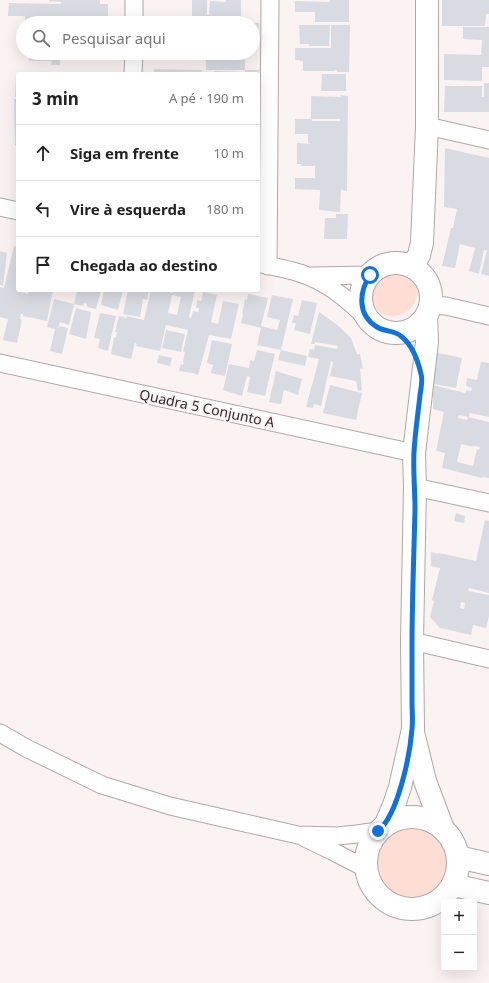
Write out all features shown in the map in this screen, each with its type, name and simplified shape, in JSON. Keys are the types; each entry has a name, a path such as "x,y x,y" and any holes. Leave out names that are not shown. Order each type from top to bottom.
{"street":[{"path":"134,0 134,16"},
{"path":"270,0 263,264 308,276 330,287 381,329 397,333 410,345 422,375"},
{"path":"412,267 419,255 422,243 427,126 428,0"},
{"path":"133,72 134,60"},
{"path":"427,126 489,140"},
{"path":"0,207 16,211"},
{"path":"370,321 361,304 361,295 364,284 370,275 379,267 401,263 412,267 421,273 427,282 431,294 428,310 414,453 415,487 412,641 413,729 425,781 443,830"},
{"path":"308,276 370,275"},
{"path":"397,333 408,330 419,324 428,310 446,306 489,316"},
{"name":"Quadra 5 Conjunto A","path":"0,363 414,453"},
{"path":"415,487 489,503"},
{"path":"412,641 489,659"},
{"path":"0,733 28,749 102,785 170,806 298,835 337,836 357,834 381,828 399,819 415,817 430,821 443,830 453,842 458,857 457,871 453,885 442,898 428,907 412,909 395,906 381,898 370,884 365,868 365,858 372,839 381,828 394,805 400,787 413,729"},
{"path":"298,835 365,868"},
{"path":"458,857 489,864"},
{"path":"453,885 489,893"}],"shaded area":[{"path":"388,268 398,268 407,272 413,278 417,287 417,297 413,306 407,312 398,316 388,316 379,312 373,306 369,297 369,287 373,278 379,272"},
{"path":"412,825 427,828 439,836 447,848 450,863 447,878 439,890 427,898 412,901 397,898 385,890 377,878 374,863 377,848 385,836 397,828"}],"building":[{"path":"100,0 100,4 108,4 108,16 8,16 9,3 61,4 61,2 49,1"},
{"path":"192,0 207,0 207,15 209,15 210,1 226,2 226,0 241,0 241,16 192,16"},
{"path":"330,0 349,0 349,22 315,22 315,12 295,12 295,1 330,2"},
{"path":"442,0 489,0 489,14 486,14 485,26 442,26"},
{"path":"299,25 330,25 329,46 309,46 309,44 300,44"},
{"path":"331,25 350,25 349,72 337,72 337,70 303,71 303,61 295,60 295,48 331,48"},
{"path":"463,27 489,27 489,67 482,67 482,81 444,80 444,54 481,55 482,40 463,39"},
{"path":"60,60 60,65 51,65 52,61 29,61"},
{"path":"206,60 245,60 245,70 206,70"},
{"path":"154,69 202,70 202,72 154,72"},
{"path":"245,70 259,70 259,72 245,72"},
{"path":"214,71 245,72 214,72"},
{"path":"16,74 16,97 15,97"},
{"path":"322,74 346,74 346,91 321,91"},
{"path":"484,83 489,83 489,112 444,112 445,86 482,86 482,97 484,97"},
{"path":"340,95 348,96 347,191 341,190 340,212 319,210 320,190 295,189 295,178 315,178 315,166 301,166 301,164 297,164 297,143 313,144 308,143 308,134 295,134 295,119 311,119 311,96 341,97","holes":["312,119 340,119 340,121 312,121"]},
{"path":"14,99 16,99 16,145"},
{"path":"445,148 489,158 489,276 481,274 487,250 484,250 479,274 469,271 475,248 460,244 455,268 442,266 457,209 444,207"},
{"path":"336,214 348,214 347,239 324,239 325,218 336,218"},
{"path":"14,246 16,246 16,292 28,294 28,292 53,292 47,321 23,316 23,314 21,314 20,319 22,320 17,343 3,340 8,319 0,317 0,287 4,288"},
{"path":"0,251 7,253 3,286 0,285"},
{"path":"77,292 100,292 96,309 87,307 87,304 84,303 83,306 74,304"},
{"path":"104,292 122,292 118,310 101,305"},
{"path":"128,292 149,292 147,300 143,299 140,317 123,314"},
{"path":"151,292 195,292 189,317 191,318 193,311 198,312 199,308 196,308 197,300 201,301 203,292 217,295 211,322 218,324 223,301 239,304 231,339 209,335 198,375 179,371 181,364 183,365 184,362 185,352 183,351 188,330 166,325 160,351 136,346 137,344 135,343 131,359 111,354 114,337 116,338 117,332 115,332 119,316 127,318 127,316 144,320","holes":["172,295 181,297 177,315 168,313"]},
{"path":"248,294 268,298 261,326 277,330 280,320 267,317 272,295 293,299 281,350 257,345 261,328 241,323 245,299 247,300"},
{"path":"54,299 74,304 69,325 60,322 58,329 60,326 68,328 62,354 50,351 55,329 47,327"},
{"path":"302,300 317,303 310,334 294,330 296,323 292,323 294,315 298,316"},
{"path":"76,308 91,312 86,339 69,334"},
{"path":"319,312 336,324 351,338 357,354 360,354 363,369 360,368 362,390 358,391 356,381 330,376 333,362 331,361 321,406 314,404 313,408 306,407 319,359 308,357 310,349 314,350 315,345 337,349 338,346 315,342 315,344 311,344"},
{"path":"100,313 116,316 108,351 98,348 100,339 94,338"},
{"path":"166,330 185,334 181,352 162,348"},
{"path":"212,340 232,344 225,376 211,373 213,365 207,363"},
{"path":"257,350 275,354 265,396 247,392 250,377 247,376 242,396 223,390 229,364 249,368 250,360 254,361"},
{"path":"281,350 307,356 305,366 278,360"},
{"path":"434,352 462,358 456,388 433,384"},
{"path":"159,355 172,358 170,366 157,363"},
{"path":"481,362 489,363 489,417 470,413 469,417 459,415 458,418 467,420 468,417 489,422 489,478 482,478 442,468 445,453 436,451 444,412 433,409 433,385 465,393 466,390 471,391 472,388 466,386 467,378 477,380","holes":["461,444 480,447 479,450 477,449 473,466 457,462"]},
{"path":"276,371 302,379 298,395 284,390 281,404 269,402"},
{"path":"330,385 362,393 356,420 323,413"},
{"path":"456,513 465,516 464,523 454,521"},
{"path":"485,520 489,521 489,593 469,588 468,591 489,595 489,616 486,628 473,625 471,635 440,628 430,617 434,601 432,600 440,568 431,566 431,552 476,561","holes":["461,602 465,603 464,609 460,608"]}],"route":[{"path":"370,275 364,284 361,295 361,304 365,313 370,321 377,327 386,331 397,333 410,345 422,375 414,453 415,487 412,641 413,729 404,772 394,805 384,826 378,831"}]}
